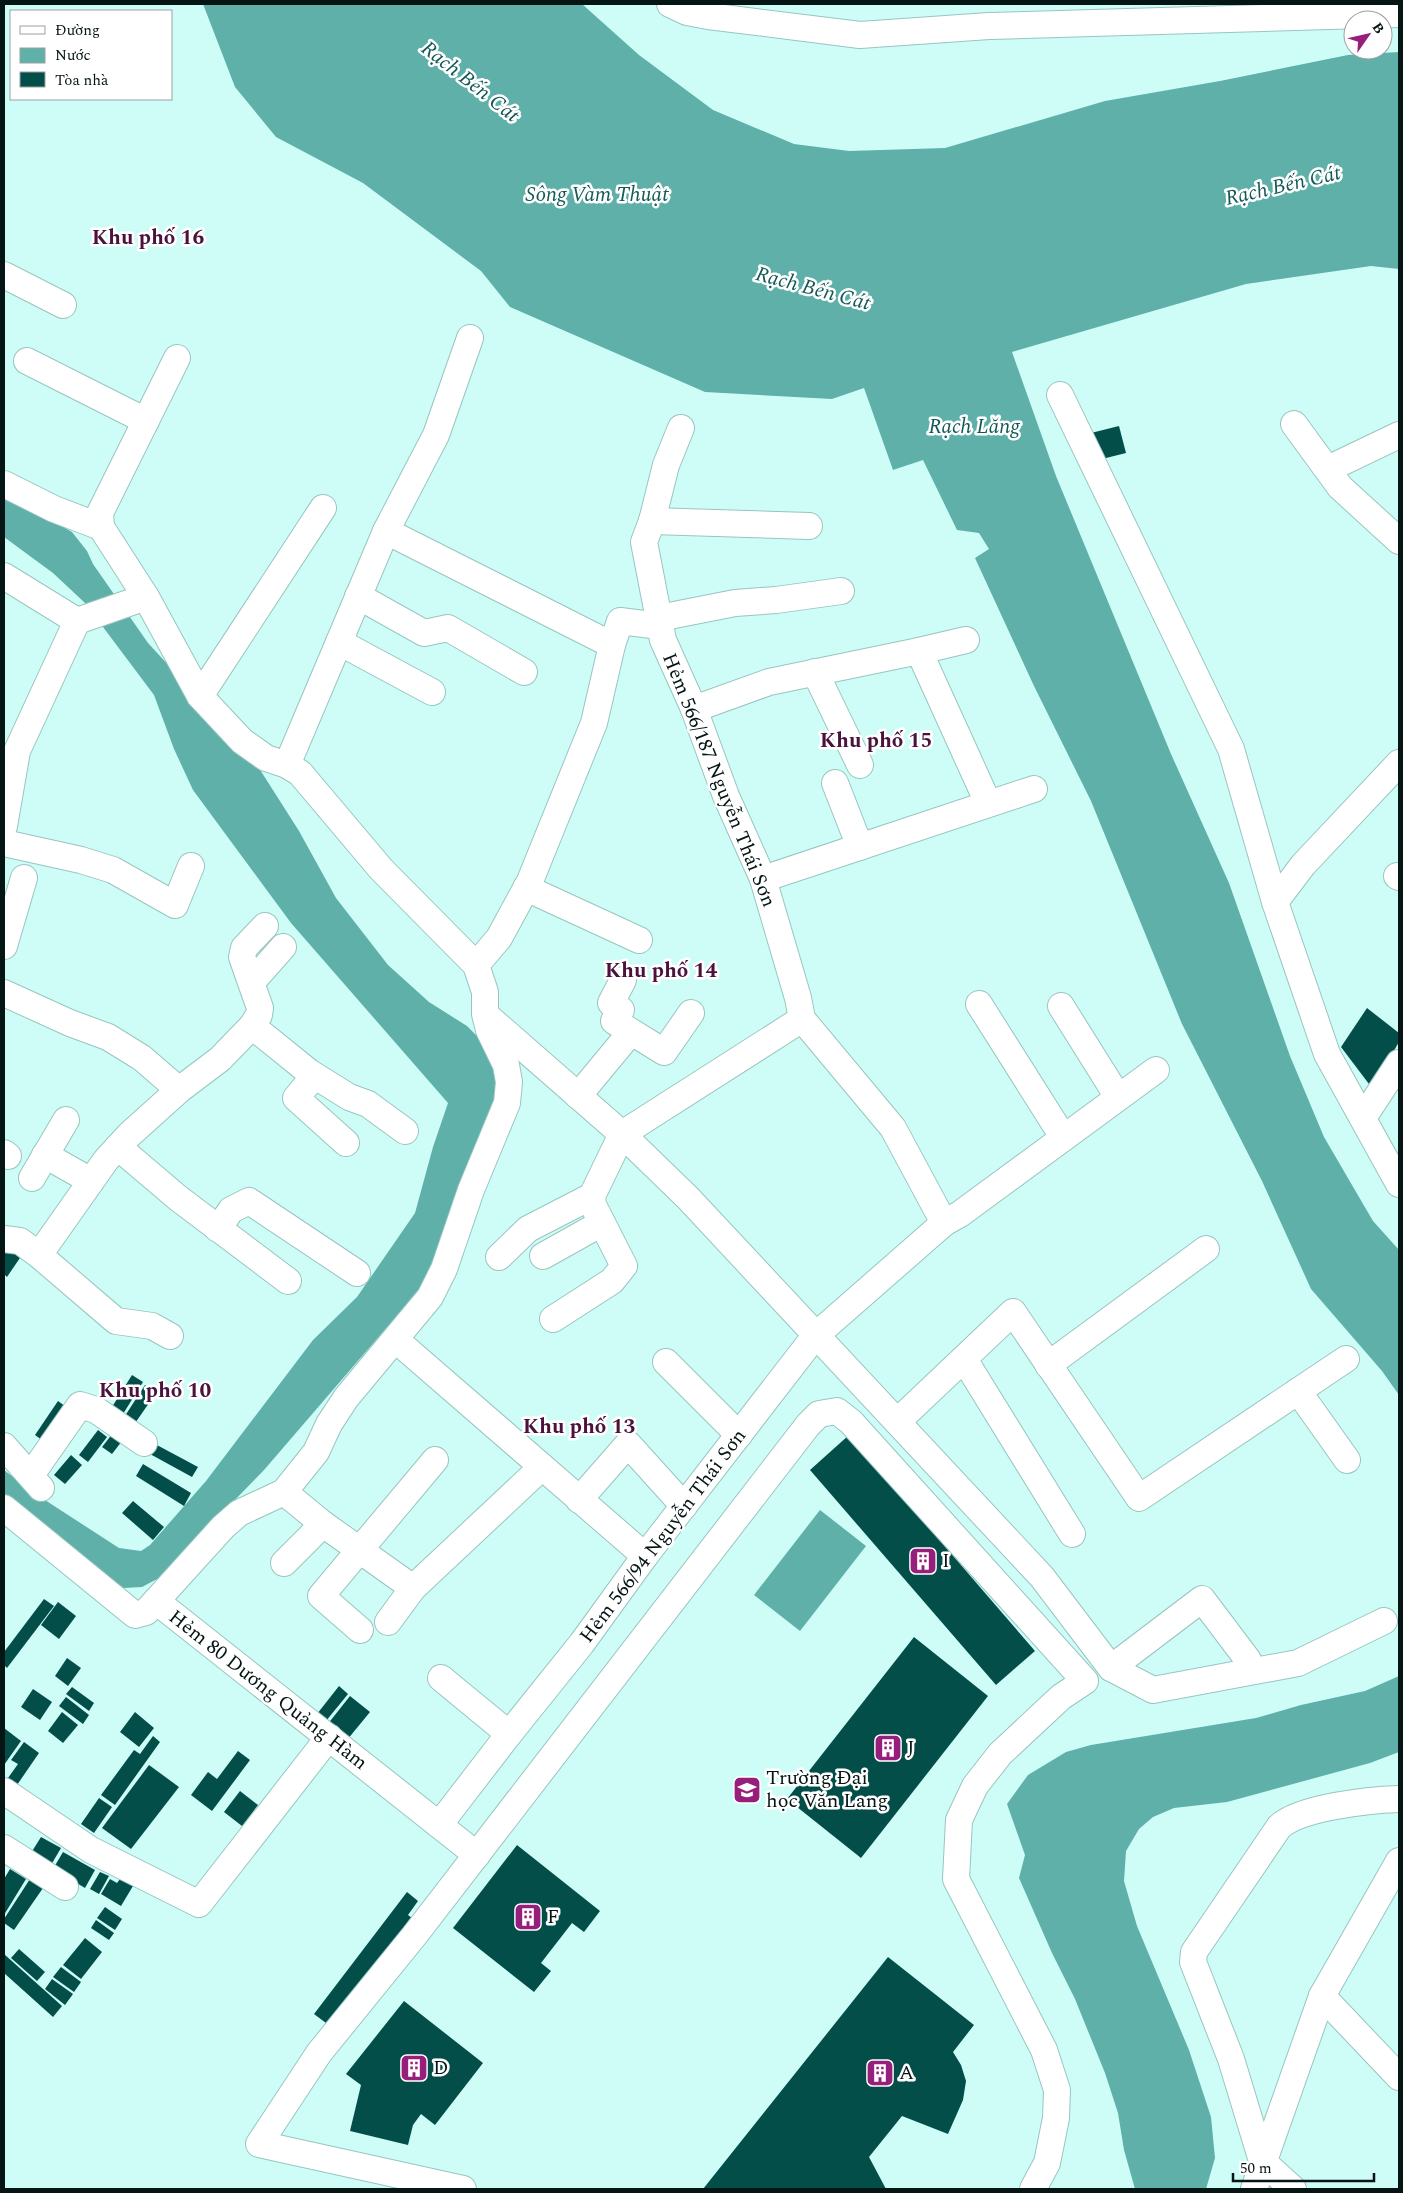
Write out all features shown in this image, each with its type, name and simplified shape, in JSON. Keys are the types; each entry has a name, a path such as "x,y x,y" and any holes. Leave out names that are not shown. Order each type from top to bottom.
{"street":[{"path":"682,7 860,35 991,15 1396,11"},
{"path":"4,275 63,305"},
{"path":"287,765 386,531 436,435 470,338"},
{"path":"156,1602 223,1526 239,1514 284,1492 316,1452 328,1424 346,1398 430,1297 444,1269 471,1190 507,1103 510,1082 506,1065 489,1030 485,1014 485,992 476,965 380,869 300,773 287,765 266,758 242,741 200,696 146,597 101,527 100,512 178,358"},
{"path":"27,361 146,421"},
{"path":"1060,395 1231,749 1275,902 1327,1054 1399,1184"},
{"path":"1294,424 1340,487 1399,541"},
{"name":"Hẻm 566/187 Nguyễn Thái Sơn","path":"681,428 666,465 652,521 644,542 663,640 694,709 726,796 763,880 798,998 802,1020 893,1128 944,1223"},
{"path":"1328,469 1399,435"},
{"path":"4,484 54,509 101,527"},
{"path":"200,696 323,508"},
{"path":"652,521 809,526"},
{"path":"386,531 612,645"},
{"path":"4,576 77,621"},
{"path":"476,965 499,938 526,888 594,723 612,645 620,621 659,622 735,603 776,600 841,591"},
{"path":"358,596 424,633 448,628 524,672"},
{"path":"4,826 16,751 77,621 146,597"},
{"path":"694,709 769,682 966,640"},
{"path":"338,642 432,692"},
{"path":"919,651 988,803"},
{"path":"816,672 860,765"},
{"path":"1275,902 1303,865 1399,763"},
{"path":"835,783 860,847"},
{"path":"763,880 1034,789"},
{"path":"4,843 82,860 113,870 175,905 191,866"},
{"path":"4,946 24,878"},
{"path":"526,888 639,940"},
{"path":"39,1255 91,1181 118,1147 179,1090 220,1059 252,1026 259,1015 260,1008 242,957 244,948 265,926"},
{"path":"252,982 284,947"},
{"path":"623,980 611,1003 621,1010 614,1021 664,1052 691,1012"},
{"path":"4,993 70,1023 108,1037 142,1058 179,1090"},
{"path":"978,1004 1063,1137"},
{"path":"1061,1006 1118,1097"},
{"path":"485,1014 622,1134 688,1198 1042,1577 1111,1668 1153,1690 1298,1663 1384,1620"},
{"path":"553,1319 612,1281 624,1266 593,1205 592,1196 622,1134 802,1020"},
{"path":"252,1026 314,1076 349,1096 368,1104 405,1132"},
{"path":"578,1096 631,1032"},
{"path":"1363,1118 1399,1064"},
{"path":"816,1336 944,1223 960,1214 1156,1070"},
{"path":"314,1076 296,1098 346,1143"},
{"path":"32,1178 66,1120"},
{"path":"118,1147 218,1229 288,1281"},
{"path":"45,1154 91,1181"},
{"path":"500,1257 528,1229 592,1196"},
{"path":"218,1229 231,1210 249,1202 357,1274"},
{"path":"543,1256 602,1223"},
{"path":"4,1239 20,1241 116,1321 152,1326 170,1336"},
{"path":"1048,1365 1206,1249"},
{"path":"898,1421 1013,1312 1139,1498 1346,1359"},
{"name":"Hẻm 566/94 Nguyễn Thái Sơn","path":"439,1825 582,1643 644,1556 816,1336"},
{"path":"396,1340 644,1556"},
{"path":"964,1360 1072,1534"},
{"path":"666,1362 739,1435"},
{"path":"1298,1391 1347,1460"},
{"path":"4,1446 36,1481 80,1405 96,1410 144,1443"},
{"path":"463,2189 259,2144 319,2053 477,1855 808,1425 819,1414 837,1411 852,1422 1086,1681 1061,1697 1000,1754 975,1786 959,1820 956,1879 1044,2050 1057,2090 1056,2118 1047,2163 1033,2189"},
{"path":"579,1500 628,1444 684,1506"},
{"path":"360,1630 321,1596 435,1460"},
{"path":"388,1622 413,1588 542,1468"},
{"path":"284,1492 323,1524 413,1588"},
{"name":"Hẻm 80 Dương Quảng Hàm","path":"4,1508 134,1615 146,1612 156,1602 477,1855"},
{"path":"284,1563 323,1524"},
{"path":"1111,1668 1202,1598 1248,1660"},
{"path":"441,1678 509,1734"},
{"path":"4,1791 91,1850 199,1904 328,1737"},
{"path":"1293,2189 1262,2161 1231,2059 1192,1958 1194,1952 1285,1821 1342,1805 1375,1800 1399,1799"},
{"path":"4,1848 65,1887"},
{"path":"1254,2189 1262,2161 1322,1996 1391,1898 1399,1861"},
{"path":"1322,1996 1399,2077"}],"water":[{"name":"Sông Vàm Thuật","path":"203,4 582,4 639,55 713,110 794,144 849,151 945,148 1105,101 1220,81 1343,56 1343,60 1393,60 1393,52 1399,52 1399,269 1371,266 1246,284 1012,352 1056,476 1171,754 1229,883 1290,1056 1324,1137 1373,1221 1399,1250 1399,1395 1382,1371 1311,1289 1262,1181 1182,1024 1091,801 1034,686 975,558 989,549 979,533 957,530 923,460 893,470 864,388 832,399 705,392 510,307 481,271 363,183 276,137 235,87"},
{"path":"4,493 72,532 87,551 93,564 148,643 250,754 299,831 336,898 388,965 429,1002 467,1026 481,1040 496,1074 494,1114 425,1283 264,1470 159,1578 142,1587 124,1588 91,1567 4,1499 4,1470 31,1491 119,1548 141,1551 150,1545 206,1481 313,1340 357,1297 415,1213 433,1147 448,1103 291,923 193,790 174,749 154,695 85,603 53,573 4,537"},
{"path":"820,1510 866,1546 800,1631 754,1595"},
{"path":"1399,1676 1399,1752 1370,1763 1227,1802 1174,1808 1153,1817 1139,1829 1126,1851 1124,1881 1137,1926 1189,2050 1211,2117 1215,2158 1206,2189 1135,2189 1124,2150 1118,2113 1105,2073 1075,1999 1052,1953 1019,1878 1025,1855 1007,1804 1028,1775 1066,1752 1091,1745 1256,1718 1301,1705 1365,1691"}],"building":[{"path":"1119,426 1126,453 1098,460 1091,433"},
{"path":"1367,1008 1399,1033 1399,1042 1372,1088 1341,1047"},
{"path":"14,1245 24,1252 7,1277 4,1274 4,1250 9,1253"},
{"path":"132,1375 143,1382 118,1422 107,1415"},
{"path":"145,1385 156,1393 131,1429 121,1422"},
{"path":"58,1401 69,1409 46,1443 35,1435"},
{"path":"98,1430 107,1437 88,1462 79,1455"},
{"path":"113,1433 122,1441 112,1454 102,1447"},
{"name":"I","path":"849,1435 1035,1651 996,1685 810,1470"},
{"path":"155,1444 198,1467 192,1477 150,1454"},
{"path":"71,1455 82,1465 65,1484 54,1475"},
{"path":"143,1464 191,1493 184,1506 136,1476"},
{"path":"133,1501 164,1527 153,1540 122,1513"},
{"path":"44,1599 54,1606 7,1668 4,1665 4,1652"},
{"path":"58,1602 76,1616 59,1639 41,1625"},
{"name":"J","path":"914,1637 988,1696 861,1858 787,1799"},
{"path":"67,1658 81,1668 68,1686 55,1676"},
{"path":"339,1686 348,1694 326,1721 317,1714"},
{"path":"72,1687 94,1703 89,1711 66,1694"},
{"path":"33,1689 52,1702 40,1720 21,1707"},
{"path":"350,1696 370,1712 347,1740 327,1725"},
{"path":"66,1697 89,1715 83,1724 59,1706"},
{"path":"62,1712 78,1725 63,1743 48,1731"},
{"path":"135,1712 154,1728 139,1747 120,1732"},
{"path":"4,1728 21,1741 4,1765"},
{"path":"153,1736 160,1742 115,1805 101,1795 134,1750 140,1754"},
{"path":"24,1742 39,1753 17,1785 8,1778 18,1764 11,1760"},
{"path":"238,1751 250,1760 212,1811 191,1795 208,1772 217,1779"},
{"path":"149,1765 179,1787 131,1849 102,1828"},
{"path":"240,1791 258,1805 242,1826 224,1812"},
{"path":"99,1798 112,1807 94,1833 81,1824"},
{"path":"41,1837 61,1848 51,1865 31,1853"},
{"name":"F","path":"517,1845 600,1911 584,1932 572,1923 541,1963 551,1971 534,1992 453,1928"},
{"path":"63,1852 95,1870 85,1888 53,1869"},
{"path":"10,1869 26,1879 4,1915 4,1879"},
{"path":"100,1872 109,1876 99,1894 90,1889"},
{"path":"30,1879 43,1888 14,1930 4,1923 4,1919"},
{"path":"110,1879 117,1883 120,1879 133,1886 121,1906 101,1894"},
{"path":"407,1892 418,1901 408,1915 412,1918 330,2026 314,2014"},
{"path":"105,1907 122,1919 115,1930 97,1918"},
{"path":"96,1920 114,1933 109,1940 91,1928"},
{"path":"85,1938 102,1952 81,1979 63,1965"},
{"path":"19,1949 45,1972 37,1981 11,1958"},
{"path":"4,1954 62,2006 53,2017 4,1973"},
{"name":"A","path":"888,1957 974,2025 953,2052 961,2065 966,2081 963,2100 948,2134 902,2116 869,2157 886,2189 703,2189"},
{"path":"61,1967 81,1982 74,1992 53,1977"},
{"path":"52,1979 73,1994 65,2005 45,1989"},
{"name":"D","path":"404,2001 483,2063 435,2125 421,2114 413,2125 408,2145 350,2131 361,2085 346,2074"}],"place":[{"name":"I","path":"923,1561"},
{"name":"J","path":"888,1748"},
{"name":"Trường Đại học Văn Lang","path":"747,1790"},
{"name":"F","path":"528,1917"},
{"name":"D","path":"414,2068"},
{"name":"A","path":"880,2073"}],"district":[{"name":"Khu phố 16","path":"148,238"},
{"name":"Khu phố 15","path":"876,741"},
{"name":"Khu phố 14","path":"661,971"},
{"name":"Khu phố 10","path":"155,1391"},
{"name":"Khu phố 13","path":"579,1427"}],"water label":[{"name":"Rạch Bến Cát","path":"470,82"},
{"name":"Rạch Bến Cát","path":"1283,186"},
{"name":"Rạch Bến Cát","path":"813,289"},
{"name":"Rạch Lăng","path":"974,427"}]}
